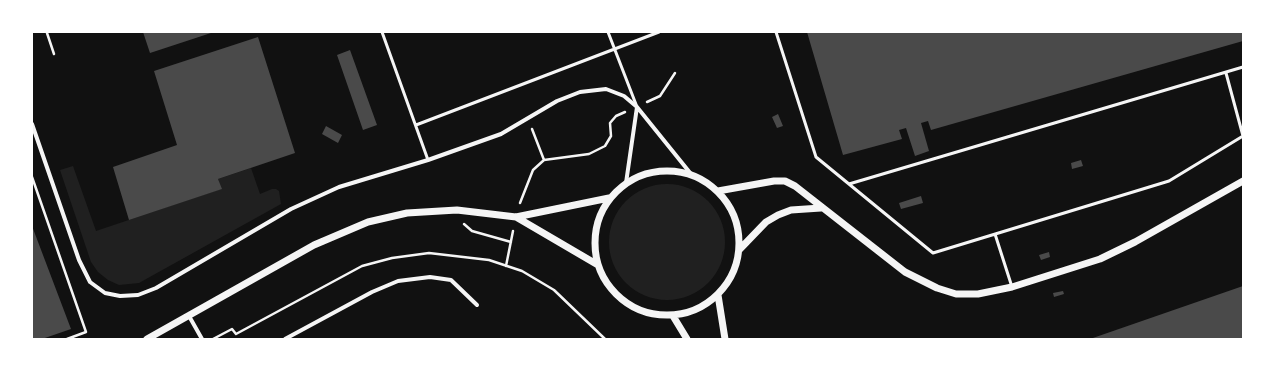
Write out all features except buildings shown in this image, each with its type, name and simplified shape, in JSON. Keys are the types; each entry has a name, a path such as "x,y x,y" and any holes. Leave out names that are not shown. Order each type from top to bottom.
{"street":[{"path":"32,124 79,260 90,282 105,293 120,296 138,295 156,288 291,209 339,187 428,160 501,134 558,101 580,92 606,90 624,96 637,107 691,174"},
{"path":"626,183 637,107"},
{"path":"668,170 691,174 705,181 718,191 731,208 738,229 740,250 736,267 729,282 718,295 705,306 689,313 673,316 653,314 635,308 619,298 606,283 598,265 594,242 598,219 609,198 626,183 646,173 668,170"},
{"path":"718,191 774,181 785,181 795,186 821,208 905,272 937,288 956,294 978,294 1012,287 1100,259 1136,242 1243,181"},
{"path":"147,339 314,245 368,222 407,213 457,210 516,217 609,198"},
{"path":"740,250 766,222 778,215 791,210 821,208"},
{"path":"516,217 598,265"},
{"path":"285,339 372,292 398,281 430,277 451,280 477,305"},
{"path":"718,295 724,339"},
{"path":"189,316 202,339"},
{"path":"673,316 687,339"}],"lane":[{"path":"382,32 428,160"},
{"path":"608,32 637,107"},
{"path":"416,125 659,32"},
{"path":"776,32 816,157 933,254 1169,181 1242,136 1226,72"},
{"path":"849,184 1243,67"},
{"path":"995,234 1012,287"}],"path":[{"path":"47,33 54,54"},
{"path":"506,266 516,217 533,170 544,160 589,154 599,150 609,142 611,136 610,123 616,116 660,96 675,73"},
{"path":"528,119 544,160"},
{"path":"32,177 86,332 67,339"},
{"path":"457,210 465,226 472,231 511,242"}],"shaded area":[{"path":"73,166 96,231 221,189 218,179 251,168 260,194 276,189 279,191 281,204 139,283 119,285 108,280 98,272 91,262 60,170"},
{"path":"667,184 689,188 708,201 721,220 725,242 721,264 708,283 689,296 667,300 645,296 626,283 613,264 609,242 613,220 626,201 645,188"}]}
